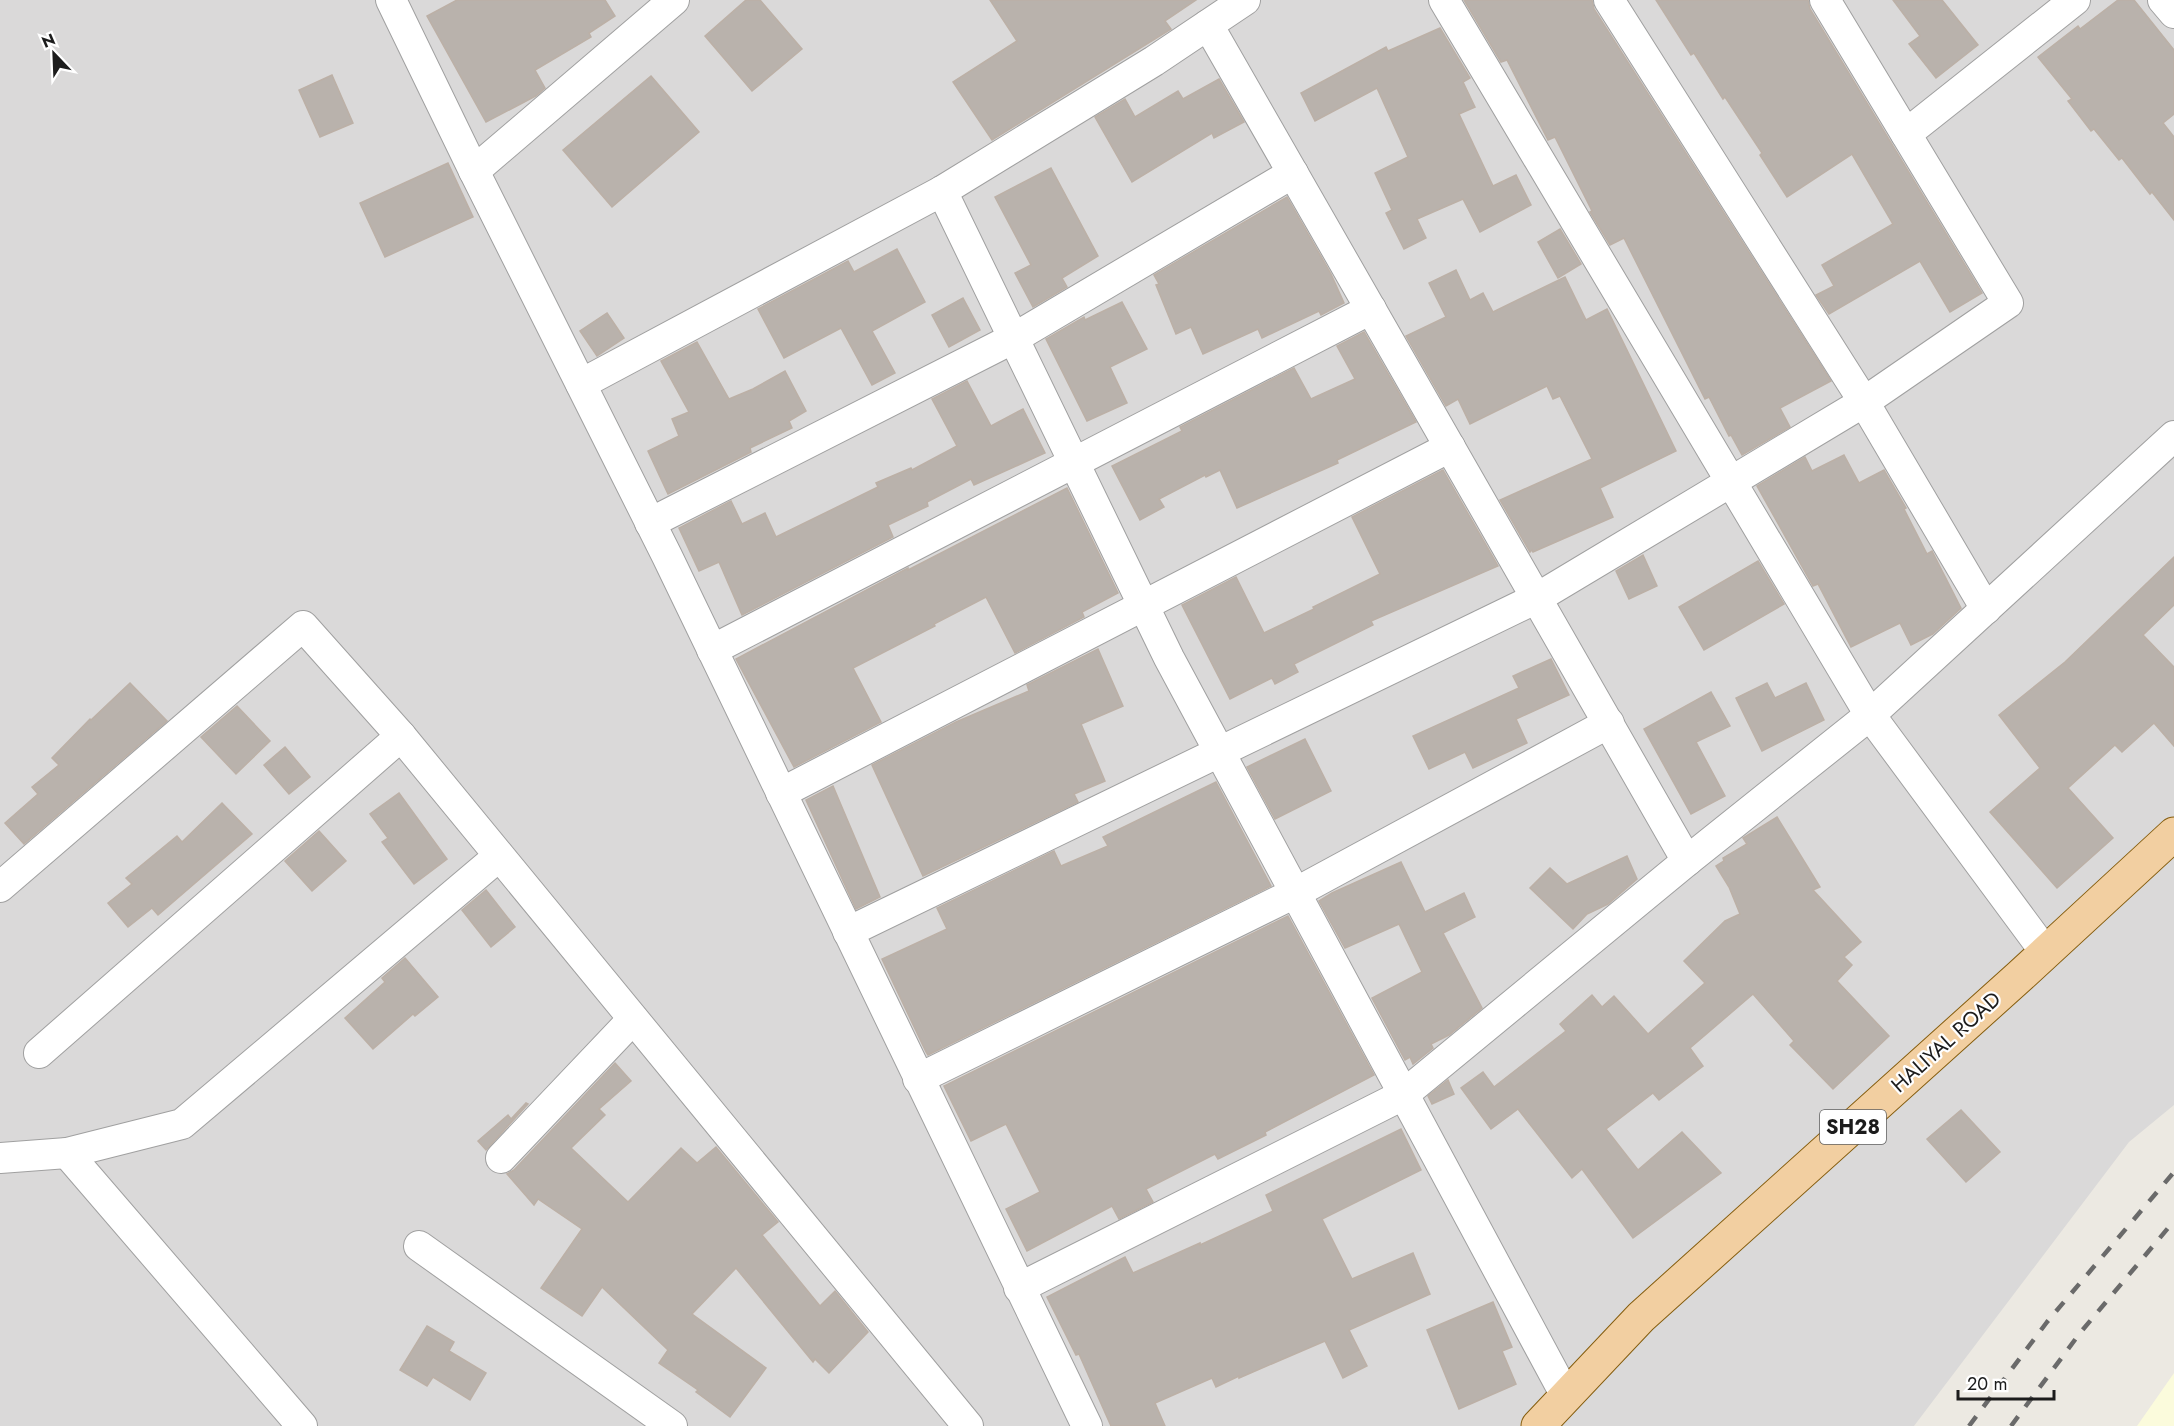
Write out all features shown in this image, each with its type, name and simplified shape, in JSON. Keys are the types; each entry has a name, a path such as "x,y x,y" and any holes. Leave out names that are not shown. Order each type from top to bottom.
{"main road":[{"name":"HALIYAL ROAD","path":"1538,1426 1641,1317 2046,953 2174,834"}],"street":[{"path":"391,0 712,650 1087,1426"},
{"path":"581,384 942,191 1154,62 1245,0"},
{"path":"1444,0 1870,715 2046,953"},
{"path":"1609,0 1863,402 1986,609"},
{"path":"848,932 1537,598 1863,402 2008,303 1825,0"},
{"path":"1906,134 2075,0"},
{"path":"2163,0 2174,13"},
{"path":"474,171 660,5"},
{"path":"1208,25 1687,861"},
{"path":"650,523 1014,338 1293,173"},
{"path":"942,191 1144,606 1219,752 1566,1396"},
{"path":"712,650 1371,309"},
{"path":"1019,1288 1403,1095 1687,861 1870,715 2174,436"},
{"path":"781,793 1450,447"},
{"path":"0,887 303,626 401,736 968,1426"},
{"path":"918,1079 1295,892 1609,723"},
{"path":"39,1053 401,736"},
{"path":"0,1158 67,1153 182,1124 499,856"},
{"path":"501,1158 633,1019"},
{"path":"67,1153 302,1426"},
{"path":"418,1246 672,1426"}],"shaded area":[{"path":"0,0 2174,0 2174,1105 2129,1142 1914,1426 0,1426"},
{"path":"2174,1373 2174,1426 2137,1426"}],"building":[{"path":"457,0 605,0 615,16 589,33 591,37 535,70 545,88 536,96 486,122 427,16"},
{"path":"746,0 760,0 802,49 752,91 705,36"},
{"path":"990,0 1196,0 1165,21 1171,29 992,140 953,82 1017,41"},
{"path":"1464,0 1592,0 1594,9 1831,381 1780,408 1790,427 1742,455 1731,435 1729,436 1709,397 1705,399 1624,238 1610,245 1590,212 1592,211 1555,137 1548,140 1507,60 1501,62"},
{"path":"1656,0 1808,0 1810,9 1982,293 1950,312 1920,261 1829,314 1816,295 1834,286 1822,265 1893,224 1852,154 1787,197 1760,155 1762,153 1725,97 1723,99 1694,53 1691,55"},
{"path":"1893,0 1942,0 1978,45 1936,78 1909,44 1920,36"},
{"path":"2118,0 2134,0 2174,50 2174,114 2163,123 2174,137 2174,220 2122,158 2119,160 2094,129 2091,131 2068,101 2072,99 2038,57 2078,26 2080,29"},
{"path":"1440,28 1470,78 1463,82 1475,107 1459,114 1493,186 1516,175 1531,205 1480,232 1463,199 1417,219 1426,238 1404,249 1386,213 1392,210 1375,173 1408,157 1377,88 1315,121 1301,93 1386,47 1388,51"},
{"path":"332,75 353,123 320,137 299,90"},
{"path":"651,76 699,132 612,207 563,150"},
{"path":"1219,79 1244,122 1214,138 1212,133 1132,182 1095,117 1125,99 1135,117 1178,91 1183,99"},
{"path":"448,163 473,217 385,257 360,203"},
{"path":"1051,168 1098,256 1062,278 1067,287 1033,307 1015,273 1031,265 995,197"},
{"path":"1287,197 1331,274 1344,303 1321,315 1319,311 1262,338 1258,329 1203,354 1191,327 1176,334 1154,275"},
{"path":"1560,229 1581,264 1558,278 1538,242"},
{"path":"897,249 925,302 872,331 895,373 872,385 841,328 784,358 758,309 848,261 854,272"},
{"path":"1456,270 1470,300 1483,293 1493,312 1565,277 1586,320 1607,309 1676,451 1600,488 1613,517 1530,552 1500,500 1592,459 1560,396 1553,399 1547,386 1470,424 1458,399 1446,406 1406,336 1446,317 1429,283"},
{"path":"963,298 980,330 949,347 932,315"},
{"path":"1122,302 1147,349 1110,367 1127,403 1087,421 1046,339 1084,317 1085,320"},
{"path":"607,313 624,338 597,356 580,331"},
{"path":"1364,332 1416,422 1337,460 1338,463 1237,508 1220,470 1206,477 1205,475 1159,499 1164,507 1140,520 1112,466 1182,431 1180,427 1294,368 1311,399 1355,379 1337,346"},
{"path":"697,342 729,399 785,371 806,411 789,421 792,428 750,448 751,452 668,494 648,451 679,436 672,419 689,412 661,361"},
{"path":"967,381 991,426 1023,409 1045,453 974,485 971,479 927,502 928,506 888,525 893,537 742,615 719,562 699,571 679,528 731,501 742,524 765,513 776,537 878,487 876,483 911,468 912,470 957,446 932,399"},
{"path":"1844,455 1859,483 1884,470 1906,508 1904,509 1927,554 1932,551 1961,608 1933,634 1911,645 1900,623 1851,647 1818,584 1813,586 1757,486 1805,457 1812,471"},
{"path":"1443,470 1498,566 1371,621 1373,625 1294,664 1298,672 1275,684 1272,678 1230,699 1182,605 1236,577 1264,633 1314,609 1313,607 1380,574 1352,517"},
{"path":"1067,488 1118,593 1082,612 1084,617 1015,653 986,597 934,624 935,626 853,668 881,722 794,767 736,659 908,568 908,570"},
{"path":"1643,555 1657,586 1629,599 1616,571"},
{"path":"2174,557 2174,605 2143,635 2174,667 2174,746 2154,723 2122,752 2115,745 2068,788 2113,838 2057,888 1990,812 2040,768 1999,715 2065,662"},
{"path":"1758,561 1784,604 1704,650 1679,607"},
{"path":"1098,649 1123,706 1081,724 1105,781 1074,794 1078,802 923,876 872,765 956,722 1029,691 1027,685"},
{"path":"1551,659 1569,695 1516,719 1527,743 1473,768 1465,752 1429,769 1413,736 1519,688 1513,676"},
{"path":"130,683 167,721 24,844 5,823 38,794 32,787 59,765 52,758"},
{"path":"1767,683 1775,698 1806,683 1824,720 1762,751 1736,698"},
{"path":"1711,692 1730,726 1696,742 1725,796 1691,814 1644,729"},
{"path":"237,706 270,741 236,774 201,737"},
{"path":"1305,739 1331,791 1275,819 1247,767"},
{"path":"285,747 310,777 289,794 264,765"},
{"path":"1216,782 1271,886 928,1055 882,959 947,929 937,908 1054,851 1061,866 1108,846 1103,837"},
{"path":"833,786 880,897 856,909 806,800"},
{"path":"399,793 447,859 414,884 382,842 388,838 370,814"},
{"path":"222,803 252,834 158,915 152,908 128,927 108,903 132,884 126,878 177,836 182,842"},
{"path":"1777,817 1820,887 1813,890 1861,942 1844,957 1852,965 1837,981 1889,1036 1833,1089 1790,1045 1794,1041 1753,994 1690,1048 1703,1066 1659,1100 1653,1093 1606,1129 1638,1170 1682,1132 1721,1173 1633,1238 1582,1169 1572,1178 1518,1109 1491,1129 1461,1088 1483,1072 1494,1087 1566,1031 1560,1024 1592,995 1602,1007 1614,996 1648,1034 1705,983 1684,961 1725,921 1740,914 1729,887 1716,866 1724,861 1723,858 1747,844 1743,838"},
{"path":"319,831 346,861 312,891 285,861"},
{"path":"1627,856 1637,879 1608,904 1587,914 1573,929 1530,888 1550,868 1567,884"},
{"path":"1401,862 1425,912 1464,893 1475,917 1443,933 1482,1008 1449,1035 1431,1044 1433,1048 1413,1064 1410,1057 1405,1060 1372,998 1422,972 1399,924 1345,948 1319,901"},
{"path":"486,890 515,927 491,947 462,910"},
{"path":"1288,916 1374,1075 1218,1159 1215,1154 1146,1189 1153,1202 1119,1219 1112,1206 1027,1251 1006,1209 1040,1192 1006,1124 971,1141 944,1086"},
{"path":"405,958 438,997 415,1016 413,1014 373,1049 345,1018 385,982 382,978"},
{"path":"615,1063 631,1081 599,1109 605,1115 571,1148 628,1202 681,1148 697,1163 716,1147 778,1222 762,1235 820,1306 835,1291 868,1332 829,1373 815,1359 813,1362 736,1268 692,1314 766,1368 730,1417 696,1392 698,1390 659,1363 668,1350 602,1287 582,1316 541,1288 582,1229 538,1199 534,1205 507,1174 514,1170"},
{"path":"1448,1080 1454,1094 1432,1104 1428,1096"},
{"path":"526,1103 528,1104 486,1150 478,1141 508,1115 511,1119"},
{"path":"1961,1110 2000,1152 1966,1182 1927,1139"},
{"path":"1401,1129 1421,1170 1322,1219 1352,1279 1413,1253 1430,1294 1349,1330 1367,1366 1343,1378 1325,1341 1216,1387 1212,1378 1155,1403 1165,1426 1111,1426 1079,1354 1076,1355 1047,1297 1125,1257 1133,1273 1273,1211 1266,1195"},
{"path":"1493,1302 1512,1347 1502,1351 1516,1384 1459,1409 1427,1330"},
{"path":"427,1326 454,1342 449,1351 486,1373 470,1400 433,1377 427,1386 400,1370"}],"railway":[{"path":"1969,1426 2047,1322 2174,1172"},
{"path":"2011,1426 2080,1333 2174,1221"}]}
